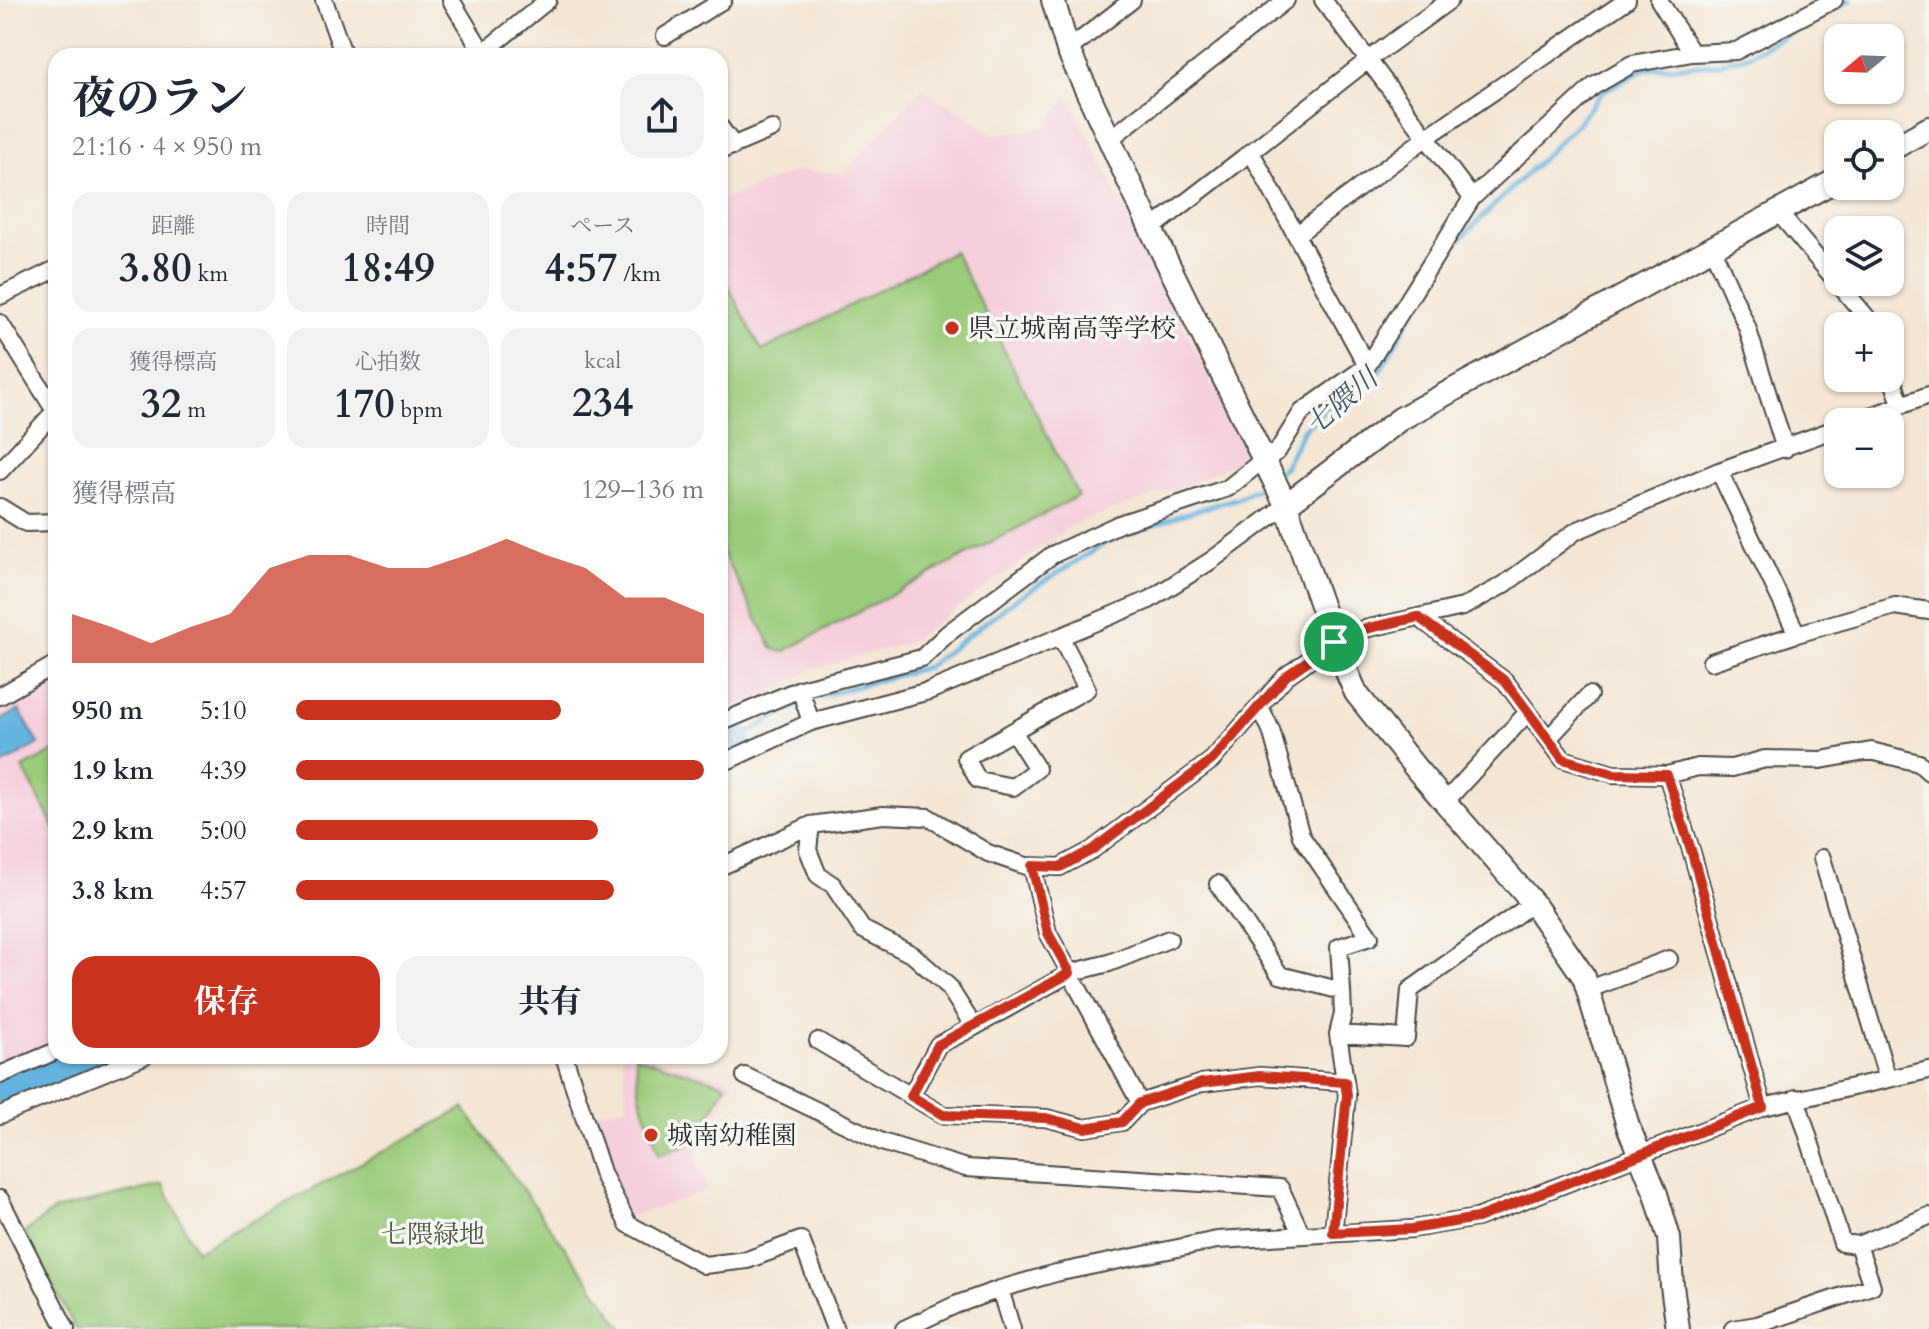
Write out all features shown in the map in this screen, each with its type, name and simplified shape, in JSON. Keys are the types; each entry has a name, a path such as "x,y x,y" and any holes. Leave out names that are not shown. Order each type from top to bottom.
{"street":[{"path":"324,0 341,48"},
{"path":"451,0 477,48"},
{"path":"490,48 548,0"},
{"path":"665,36 723,0"},
{"path":"1053,0 1068,50 1283,500 1334,642 1356,693 1533,903 1584,977 1638,1153 1656,1194 1669,1238 1678,1329"},
{"path":"1068,50 1132,0"},
{"path":"1110,139 1286,0"},
{"path":"1323,0 1472,198"},
{"path":"1151,229 1450,0"},
{"path":"1296,235 1427,137 1627,0"},
{"path":"1659,0 1692,53"},
{"path":"728,758 805,705 922,658 947,634 1052,555 1119,524 1228,488 1265,465 1302,412 1367,366 1472,198 1594,86 1632,64 1692,53 1736,51 1834,0"},
{"path":"1904,142 1929,128"},
{"path":"728,148 772,129"},
{"path":"1251,152 1367,366"},
{"path":"728,721 805,705 929,691 1149,600 1212,560 1283,500 1400,419 1824,187"},
{"path":"1778,212 1862,312"},
{"path":"1712,248 1747,327 1785,449"},
{"path":"0,296 48,273"},
{"path":"0,323 48,398"},
{"path":"1897,392 1901,404"},
{"path":"1891,408 1929,395"},
{"path":"0,471 48,420"},
{"path":"728,863 811,825 883,815 928,817 988,853 1032,866 1060,867 1092,850 1212,760 1286,676 1347,633 1463,607 1505,584 1576,531 1719,471 1824,434"},
{"path":"1719,471 1797,634"},
{"path":"0,507 26,523 48,522"},
{"path":"1711,662 1895,606 1929,611"},
{"path":"1418,617 1505,681 1563,759 1613,774 1667,775 1698,767 1732,768 1765,759 1821,760 1871,751 1919,763 1929,772"},
{"path":"1013,731 1087,689 1061,638"},
{"path":"0,696 48,669"},
{"path":"1548,739 1589,695"},
{"path":"1260,707 1271,730 1301,836 1370,937 1339,947 1343,1014 1338,1034 1347,1095 1333,1233"},
{"path":"1445,802 1528,712"},
{"path":"1667,775 1763,1107"},
{"path":"811,825 808,850 818,875 833,885 862,929 913,955 948,986 974,1027"},
{"path":"1822,858 1887,1077"},
{"path":"1032,866 1048,933 1140,1103"},
{"path":"1218,884 1280,975 1342,991"},
{"path":"1338,1034 1406,1038 1410,990 1533,903"},
{"path":"911,1096 938,1045 1070,973 1109,963 1169,939"},
{"path":"1587,990 1669,959"},
{"path":"818,1041 943,1115 1046,1118 1085,1128 1122,1122 1140,1103 1202,1083 1260,1076 1345,1082"},
{"path":"0,1075 48,1054"},
{"path":"0,1115 124,1064"},
{"path":"567,1064 603,1175 628,1224 704,1265 747,1260 801,1240 835,1329"},
{"path":"904,1329 955,1305 1056,1273 1217,1240 1412,1229 1477,1218 1763,1107 1929,1070"},
{"path":"745,1076 882,1142 966,1168 1280,1188 1301,1233"},
{"path":"1796,1098 1842,1243 1858,1245 1929,1216"},
{"path":"0,1199 66,1329"},
{"path":"1733,1329 1757,1325 1872,1286 1858,1245"},
{"path":"1000,1289 1012,1329"}],"shaded area":[{"name":"県立城南高等学校","path":"922,88 993,134 1045,128 1068,96 1248,456 1198,480 1074,524 909,643 812,669 749,703 728,707 728,198 796,171 844,173"},
{"path":"48,680 48,1042 0,1063 0,706"},
{"name":"城南幼稚園","path":"623,1064 678,1064 734,1080 695,1155 708,1190 629,1218 589,1114 627,1106"}],"green space":[{"path":"954,251 1078,496 783,652 773,649 728,563 728,285 762,351"},
{"path":"48,754 48,816 23,768"},
{"path":"636,1064 661,1064 726,1084 697,1141 659,1155 640,1096"},
{"name":"七隈緑地","path":"464,1108 624,1329 76,1329 24,1233 54,1210 163,1185 196,1251"}],"water":[{"path":"19,710 39,744 0,766 0,721"}],"waterway":[{"name":"七隈川","path":"1834,9 1851,0"},
{"name":"七隈川","path":"1277,474 1285,466 1304,429 1348,388 1377,376 1447,252 1578,123 1603,91 1645,69 1716,64 1747,56 1825,14"},
{"name":"七隈川","path":"735,741 789,709 821,696 927,667 1016,599 1109,541 1238,498 1267,484"},
{"name":"七隈川","path":"728,741 735,741"},
{"name":"七隈川","path":"0,1087 66,1064"}],"place":[{"name":"県立城南高等学校","path":"952,328"},
{"name":"城南幼稚園","path":"651,1135"}],"route":[{"path":"1418,617 1505,681 1563,759 1613,774 1667,775 1763,1107 1477,1218 1412,1229 1333,1233 1347,1095 1345,1082 1260,1076 1202,1083 1140,1103 1122,1122 1085,1128 1046,1118 943,1115 911,1096 938,1045 1070,973 1048,933 1032,866 1060,867 1092,850 1212,760 1286,676 1334,642 1347,633 1418,617"}]}
